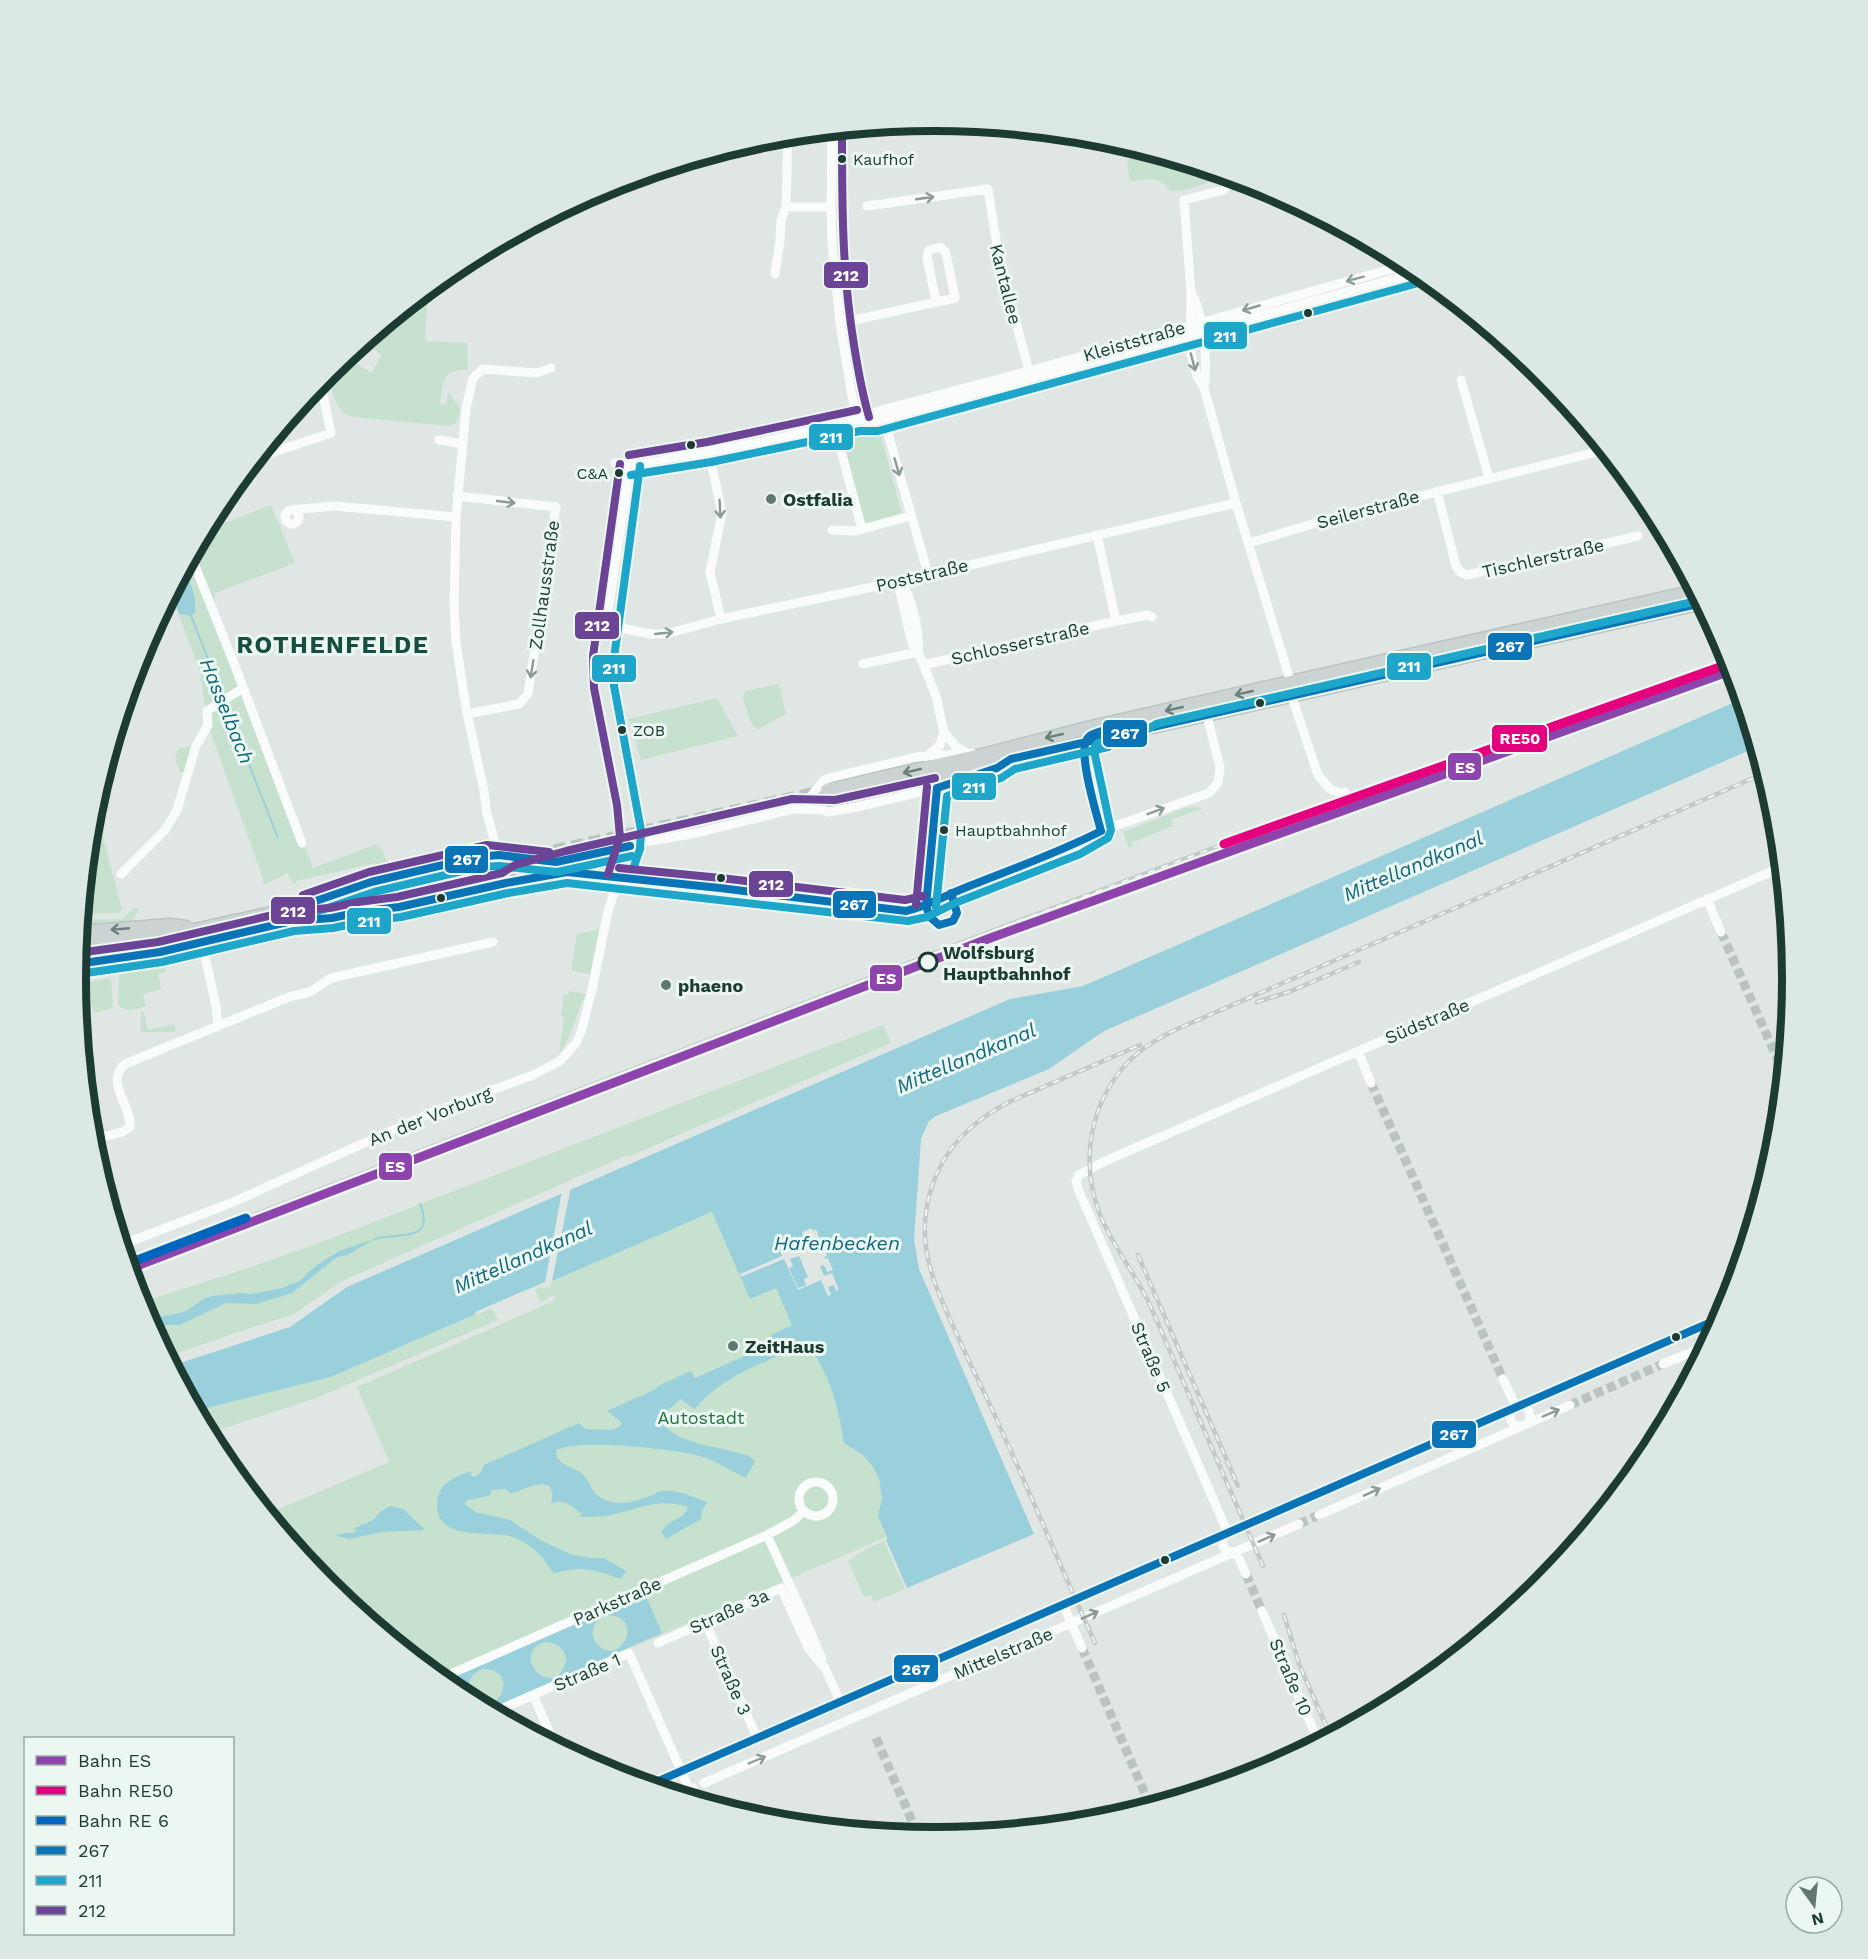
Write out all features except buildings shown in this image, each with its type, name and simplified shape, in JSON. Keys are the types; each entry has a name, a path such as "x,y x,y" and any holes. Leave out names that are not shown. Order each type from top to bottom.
{"main road":[{"path":"824,799 1040,739 1688,591"},
{"path":"824,799 1293,697 1695,605"},
{"path":"86,963 120,959 202,943 485,871 312,903 199,929 132,940 87,943"},
{"path":"87,931 170,925 199,929"}],"street":[{"path":"832,137 832,245 840,323 852,397 859,420"},
{"path":"775,274 781,220 786,207 788,144"},
{"path":"1228,184 1224,190 1184,200 1191,292 1190,350 1197,376 1204,388 1236,503 1291,683 1272,701"},
{"name":"Kantallee","path":"862,206 988,189 999,259 1029,374"},
{"path":"786,207 831,207"},
{"path":"840,323 955,298 946,253 941,247 929,250 927,257 936,302"},
{"name":"Kleiststraße","path":"1201,327 1395,268"},
{"name":"Kleiststraße","path":"615,463 643,464 859,420 878,411 1407,275"},
{"path":"1191,292 1199,306 1206,374 1204,388"},
{"path":"506,882 487,814 467,714 456,642 454,594 457,496 466,409 472,381 476,375 483,369 536,373 551,368"},
{"name":"Kleiststraße","path":"859,420 875,421 1029,374"},
{"path":"1461,380 1488,478"},
{"path":"268,454 332,433 323,392"},
{"path":"884,418 928,574"},
{"path":"837,436 862,529"},
{"path":"439,440 463,444"},
{"path":"709,452 722,513 710,572 721,619"},
{"name":"Seilerstraße","path":"1249,543 1336,517 1598,452"},
{"name":"Poststraße","path":"630,465 606,626 650,634 666,633 1236,503"},
{"name":"Tischlerstraße","path":"1437,491 1456,566 1460,572 1467,575 1638,536"},
{"name":"Zollhausstraße","path":"457,496 556,507 528,694 519,704 467,714"},
{"path":"292,510 334,506 456,517"},
{"path":"832,530 862,529 911,516"},
{"path":"1096,535 1116,621"},
{"path":"194,564 302,843"},
{"path":"901,580 900,592 912,643 936,696 944,732 955,746 967,753"},
{"name":"Schlosserstraße","path":"923,665 1116,621 1148,615 1152,617"},
{"path":"863,664 918,652"},
{"path":"121,874 165,830 177,810 196,746 208,725 207,711 243,688"},
{"path":"1293,697 1318,775 1329,789 1339,793 1345,792"},
{"path":"292,921 332,918 399,907 506,882 567,872 906,911 926,906 951,893 1076,844 1101,831 1116,828 1176,804 1204,796 1218,783 1220,766 1207,716 1197,703"},
{"path":"1101,831 1084,756 1085,742 1092,734 1138,723 1152,714"},
{"path":"927,756 940,745 944,732"},
{"path":"1060,748 1084,756"},
{"path":"990,753 916,757 829,778 820,783 828,812 837,811 937,789 997,768 1011,759"},
{"path":"926,906 937,789"},
{"path":"506,882 519,875 572,860 794,809 824,799"},
{"path":"794,809 803,804 824,799"},
{"name":"An der Vorburg","path":"128,1242 231,1203 433,1112 532,1075 560,1061 576,1043 581,1032 608,911 630,846"},
{"path":"312,903 370,882 477,857 499,855 545,862 572,860 589,871 618,879"},
{"name":"Südstraße","path":"1076,1181 1079,1175 1089,1168 1775,870"},
{"path":"1707,900 1721,932"},
{"path":"101,1137 122,1132 130,1127 130,1119 118,1086 118,1074 125,1064 289,998 310,992 331,978 493,942"},
{"path":"202,943 215,999 218,1027"},
{"path":"1358,1051 1371,1083"},
{"name":"Straße 5","path":"1076,1181 1228,1533"},
{"path":"1655,1346 1710,1323"},
{"path":"1663,1364 1698,1349"},
{"path":"1503,1379 1516,1407"},
{"path":"1310,1496 1562,1387"},
{"path":"1319,1515 1570,1405"},
{"path":"1516,1407 1522,1406 1529,1413 1530,1418 1524,1425"},
{"name":"Mittelstraße","path":"696,1764 1290,1505"},
{"name":"Parkstraße","path":"448,1675 767,1535 793,1521 804,1511"},
{"name":"Mittelstraße","path":"704,1783 1299,1524"},
{"path":"1228,1533 1237,1533 1242,1539 1241,1547 1236,1552 1227,1551 1223,1546 1223,1537 1228,1533"},
{"path":"767,1535 825,1668"},
{"path":"1236,1552 1246,1574"},
{"name":"Straße 3a","path":"658,1642 781,1588 809,1648 825,1668 840,1701"},
{"path":"1063,1604 1082,1648"},
{"name":"Straße 10","path":"1262,1611 1316,1736"},
{"name":"Straße 3","path":"705,1622 757,1737"},
{"name":"Straße 1","path":"502,1709 629,1653 683,1770"},
{"path":"533,1695 551,1736"},
{"path":"657,1781 683,1770 692,1792"},
{"path":"686,1791 691,1788"}],"green space":[{"path":"1132,155 1218,180 1184,190 1171,191 1162,182 1153,179 1130,182 1127,160"},
{"path":"427,299 425,341 467,343 468,370 453,372 445,378 440,404 446,405 448,392 460,408 458,420 448,426 353,417 341,410 331,383 355,361 372,373 381,355 371,346 375,342"},
{"path":"879,429 902,513 864,524 841,440"},
{"path":"271,505 295,563 215,593 213,612 313,868 377,844 390,870 379,874 376,863 296,881 293,884 288,873 263,885 263,878 208,725 200,672 174,602 217,526"},
{"path":"1446,651 1457,654 1289,693 1294,685"},
{"path":"779,684 786,714 757,730 749,719 742,695 745,694 744,691"},
{"path":"717,698 738,736 641,760 629,719"},
{"path":"196,746 187,774 180,772 175,758 179,748"},
{"path":"1187,807 1204,808 1171,820 1173,826 1131,843 1132,847 1129,848 1123,832"},
{"path":"100,826 122,910 120,913 88,914"},
{"path":"607,857 612,859 614,864 612,872 593,870 585,862"},
{"path":"136,907 139,910 132,921 127,924 87,928 87,920 122,919"},
{"path":"599,929 590,974 571,971 577,934"},
{"path":"165,965 166,972 158,974 161,989 143,994 146,1006 128,1010 118,1004 119,975"},
{"path":"111,978 113,1008 95,1013 92,1006 87,1008 86,982"},
{"path":"569,991 586,994 568,1039 559,1054 564,1017 561,1016 564,994 568,995"},
{"path":"141,1012 144,1012 148,1030 174,1024 176,1032 141,1032"},
{"path":"883,1025 891,1043 628,1157 627,1155 342,1281 294,1314 173,1355 149,1300 327,1240"},
{"name":"Autostadt","path":"712,1212 900,1254 1028,1533 908,1586 886,1537 497,1706 417,1653 375,1617 334,1579 273,1511 389,1462 357,1387 554,1301 555,1295 540,1302 535,1289"},
{"path":"492,1308 498,1320 316,1398 216,1431 202,1409 331,1377"},
{"path":"884,1541 905,1589 874,1602 871,1595 864,1597 848,1561"}],"water":[{"path":"186,579 191,585 195,599 195,612 191,616 179,614 175,600"},
{"path":"1735,702 1751,750 1104,1031 1049,1069 936,1116 929,1121 921,1139 914,1239 919,1269 1034,1534 907,1588 878,1516 882,1498 879,1478 863,1455 844,1443 830,1384 813,1351 799,1347 729,1380 705,1398 695,1409 680,1399 663,1415 662,1424 681,1437 692,1442 749,1456 755,1461 746,1478 706,1458 670,1450 584,1445 557,1450 556,1455 560,1461 581,1473 597,1495 607,1501 632,1502 668,1491 708,1502 702,1510 701,1519 666,1539 661,1532 668,1524 682,1516 688,1507 668,1503 600,1517 583,1517 567,1504 555,1502 551,1504 550,1488 540,1484 511,1494 506,1489 491,1490 490,1496 467,1500 465,1504 475,1512 510,1520 540,1540 570,1554 604,1558 626,1571 621,1579 587,1569 553,1573 538,1552 516,1538 455,1529 445,1524 439,1515 438,1495 444,1485 453,1478 470,1471 475,1477 484,1465 579,1423 585,1429 612,1430 621,1426 621,1422 607,1411 691,1371 695,1378 765,1347 763,1343 772,1339 771,1335 792,1325 776,1288 750,1299 712,1212 331,1377 202,1409 178,1364 290,1327 347,1287 1010,999 1083,986"},
{"path":"377,1238 347,1255 337,1257 292,1293 256,1304 226,1303 180,1325 160,1325 156,1317 188,1310 203,1299 212,1296 252,1294 282,1288 299,1281 317,1265 339,1251"},
{"path":"391,1506 403,1509 425,1530 381,1532 350,1539 335,1536 354,1533 355,1528 373,1520 381,1511"},
{"path":"645,1594 662,1633 497,1706 492,1703 502,1693 504,1685 502,1677 495,1671 483,1669 478,1671 472,1677 469,1689 452,1678","holes":["607,1615 619,1618 626,1623 628,1631 626,1639 614,1650 606,1650 595,1641 594,1627 602,1617","545,1642 559,1646 566,1657 564,1667 558,1675 550,1678 542,1676 532,1663 531,1655 535,1648"]}],"pier":[{"path":"571,1187 551,1286 543,1289 543,1286 476,1315 475,1312 545,1282 562,1191"},
{"path":"812,1228 813,1231 816,1229 821,1241 818,1242 819,1245 823,1244 827,1256 824,1257 828,1258 833,1270 827,1272 824,1265 820,1266 824,1276 832,1273 839,1290 836,1291 834,1285 828,1287 831,1295 828,1296 821,1280 798,1290 784,1259 741,1277 740,1274 782,1256 779,1247 798,1239 801,1244 806,1242 802,1232","holes":["799,1256 808,1277 804,1279 806,1285 798,1288 789,1268 793,1266 790,1259"]}],"waterway":[{"name":"Hasselbach","path":"190,613 223,697"},
{"name":"Hasselbach","path":"225,703 278,838"},
{"name":"Hasselbach","path":"375,1239 412,1234 419,1230 423,1225 424,1216 420,1204"}],"tunnel":[{"path":"484,866 827,790"},
{"path":"795,808 829,800"},
{"path":"486,876 555,861"},
{"path":"1721,932 1778,1061"},
{"path":"1371,1083 1503,1379"},
{"path":"1562,1387 1655,1346"},
{"path":"1570,1405 1663,1364"},
{"path":"1290,1505 1310,1496"},
{"path":"1299,1524 1319,1515"},
{"path":"1246,1574 1262,1611"},
{"path":"1082,1648 1148,1800"},
{"path":"876,1738 915,1827"}],"railway":[{"path":"1263,1566 1150,1305 1106,1228 1094,1197 1090,1176 1092,1134 1097,1114 1116,1077 1140,1051 1175,1030 1758,776"},
{"path":"246,1218 1224,844"},
{"path":"1257,1002 1291,991 1359,962"},
{"path":"1095,1643 939,1295 927,1252 925,1223 933,1184 940,1167 950,1151 975,1124 1009,1102 1140,1045"},
{"path":"1138,1255 1238,1486"},
{"path":"1284,1615 1299,1664 1328,1730"}],"rail line":[{"name":"RE50","path":"1224,844 1722,666"},
{"name":"ES","path":"136,1266 993,937 1725,673"}],"transit line":[{"name":"212","path":"842,136 847,291 857,363 869,417"},
{"name":"211","path":"631,475 711,462 860,431 878,431 1418,283"},
{"name":"212","path":"629,455 707,442 857,410"},
{"name":"212","path":"608,874 620,837 617,805 594,688 593,656 620,464"},
{"name":"211","path":"633,869 640,849 641,830 614,686 614,658 640,466"},
{"name":"211","path":"86,973 162,962 294,931 333,928 401,917 508,893 567,883 908,921 927,917 955,903 1080,854 1108,838 1111,830 1095,755 1095,746 1098,743 1142,733 1156,724 1694,602"},
{"name":"267","path":"937,788 997,768 1011,759 1695,605"},
{"name":"267","path":"1101,831 1089,785 1084,749 1089,737 1102,731"},
{"name":"211","path":"936,907 947,796 1001,778 1015,769 1108,747"},
{"name":"212","path":"86,952 158,942 290,911 330,908 397,897 502,873 515,865 566,851 792,799 835,800 935,778"},
{"name":"212","path":"916,905 927,787"},
{"name":"267","path":"937,788 926,906 930,917 939,925 953,921 957,913 951,893"},
{"name":"267","path":"86,963 160,952 292,921 332,918 399,907 567,872 906,911 1052,854 1101,831"},
{"name":"212","path":"303,895 369,872 487,845 549,852"},
{"name":"267","path":"307,904 371,882 477,857 499,855 556,862 630,846"},
{"name":"211","path":"310,914 374,892 479,867 499,866 557,872 632,856"},
{"name":"212","path":"619,868 905,900 923,896"},
{"path":"134,1261 246,1218"},
{"name":"267","path":"657,1782 1709,1323"}],"place":[{"name":"Kaufhof","path":"842,159"},
{"name":"C&A","path":"619,473"},
{"name":"Ostfalia","path":"771,499"},
{"name":"ZOB","path":"622,730"},
{"name":"Hauptbahnhof","path":"944,830"},
{"name":"Wolfsburg Hauptbahnhof","path":"928,962"},
{"name":"phaeno","path":"666,985"},
{"name":"ZeitHaus","path":"733,1346"}],"district":[{"name":"ROTHENFELDE","path":"333,645"}],"water label":[{"name":"Mittellandkanal","path":"1413,866"},
{"name":"Mittellandkanal","path":"966,1058"},
{"name":"Hafenbecken","path":"837,1243"},
{"name":"Mittellandkanal","path":"523,1257"}]}
